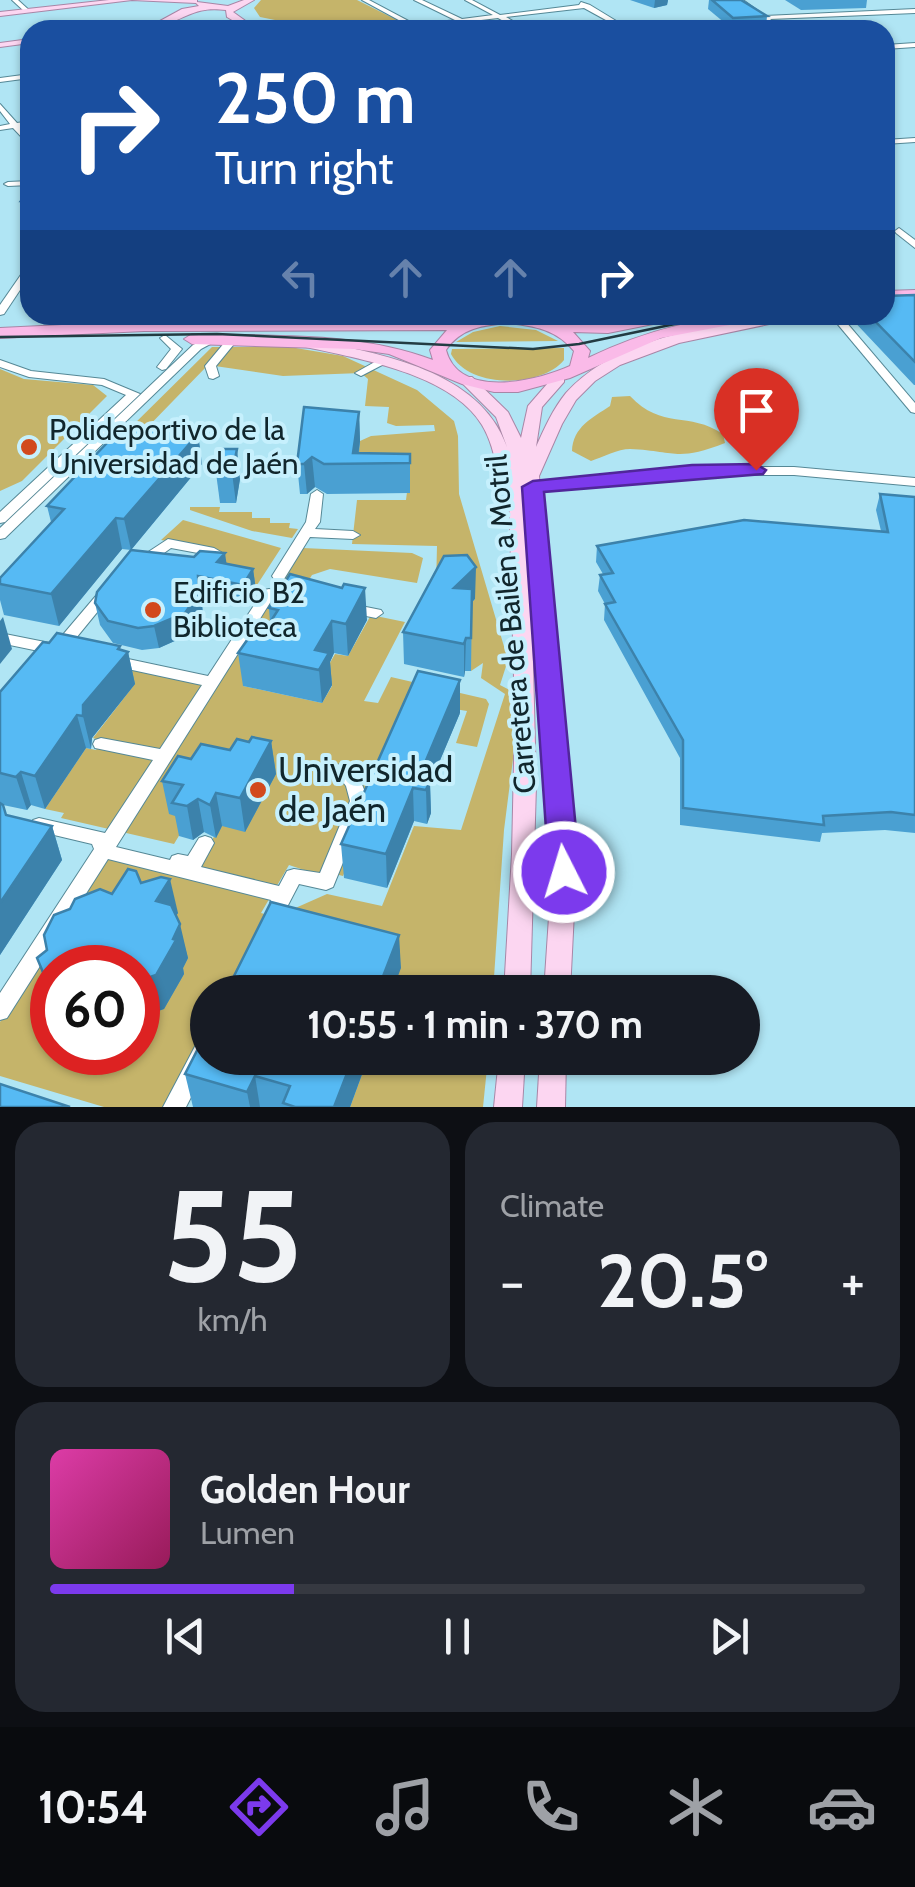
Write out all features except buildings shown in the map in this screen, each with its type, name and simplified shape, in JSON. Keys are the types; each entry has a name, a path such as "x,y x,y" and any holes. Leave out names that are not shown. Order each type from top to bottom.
{"highway":[{"path":"0,333 144,326 468,325"},
{"path":"458,376 439,359 439,346 449,334 468,325"},
{"path":"554,325 579,344 582,355 578,366"},
{"path":"579,325 624,325"},
{"path":"0,340 166,338 368,345 458,376 510,388 559,380 578,366 658,334 707,325"}],"main road":[{"path":"0,14 115,0 236,7 251,0"},
{"path":"167,20 205,4"},
{"path":"205,4 229,20"},
{"path":"236,7 230,16 237,20"},
{"path":"533,480 562,409 597,372 630,355 750,325"},
{"path":"300,342 380,362 435,382 472,403 494,433 518,508"},
{"name":"Carretera de Bailén a Motril","path":"458,376 498,408 512,432 527,648 524,882 517,975"},
{"name":"Carretera de Bailén a Motril","path":"558,975 564,872 528,440 531,415 540,398 559,380"},
{"path":"508,1107 511,1075"},
{"path":"550,1107 553,1075"}],"street":[{"path":"15,0 27,11"},
{"path":"366,0 405,20"},
{"path":"417,0 460,20"},
{"path":"468,0 510,20"},
{"path":"571,0 611,20"},
{"path":"739,0 767,20"},
{"path":"470,20 588,6"},
{"path":"764,18 915,11"},
{"path":"0,106 20,132"},
{"path":"0,128 20,125"},
{"path":"899,231 915,245"},
{"path":"0,312 20,283"},
{"path":"843,325 915,410"},
{"path":"0,520 176,352 166,338"},
{"path":"0,535 196,347 210,340"},
{"path":"213,376 210,366 229,344"},
{"path":"0,363 29,374 104,382 134,394"},
{"path":"533,480 756,470 915,482"},
{"path":"276,580 313,522 317,494"},
{"path":"0,497 23,498"},
{"path":"307,533 353,535"},
{"path":"128,566 138,565 168,543 214,552"},
{"path":"46,664 115,581"},
{"path":"0,1011 269,592 306,600"},
{"path":"330,618 343,607 376,614"},
{"path":"0,638 77,654"},
{"path":"96,658 212,682"},
{"path":"101,744 166,756"},
{"path":"266,928 294,876 326,882 366,802 341,769"},
{"path":"16,820 98,838 106,848 175,877 283,895"},
{"path":"106,848 194,864 205,843"},
{"path":"174,1107 191,1075"}],"shaded area":[{"path":"261,0 357,0 397,20 275,20 260,17 254,8"},
{"path":"500,326 536,330 558,341 456,342 473,332"},
{"path":"212,347 290,347 343,356 417,390 454,421 459,494 508,660 500,685 521,696 504,830 494,975 398,975 400,968 258,927 234,975 190,975 190,1059 164,1107 104,1107 0,1076 0,1022 30,976 30,1075 160,1075 160,945 50,945 108,857 186,875 222,826 189,819 174,844 61,818 64,813 45,809 86,748 96,750 102,741 93,738 134,685 0,780 57,654 213,687 303,548 412,553 423,558 417,583 330,569 312,575 243,686 322,703 332,686 319,682 335,654 348,656 371,615 405,622 364,701 378,703 391,677 486,699 489,704 477,747 456,743 467,711 417,703 343,876 335,874 331,849 319,875 289,865 261,913 275,917 327,894 382,906 414,826 461,830 505,694 481,678 483,663 471,671 468,607 475,599 436,587 437,546 352,544 357,500 406,500 408,484 355,483 360,441 371,436 435,431 434,425 387,423 389,407 365,406 368,379 361,373 283,376 208,365 138,437 124,434"},
{"path":"564,348 564,360 553,369 539,376 506,381 473,374 451,354 452,349"},
{"name":"Polideportivo de la Universidad de Jaén","path":"0,369 24,379 93,385 107,396 22,481 0,491"},
{"path":"630,396 653,413 711,427 723,434 725,443 686,454 625,449 591,461 572,451 580,429 610,406 612,397"},
{"path":"190,507 252,512 252,518 270,518 270,523 290,523 289,528 298,529 292,538 252,531"},
{"path":"183,520 281,548 257,585 227,580 209,569 220,551 161,540"},
{"path":"362,1075 486,1075 483,1107 350,1107"}],"tram line":[{"path":"0,337 217,334 533,349 579,344 670,325"}],"place":[{"name":"Polideportivo de la Universidad de Jaén","path":"29,447"},
{"name":"Edificio B2 Biblioteca","path":"153,610"},
{"name":"Universidad de Jaén","path":"258,790"}],"route":[{"path":"564,872 533,487 692,471 756,470"}]}
